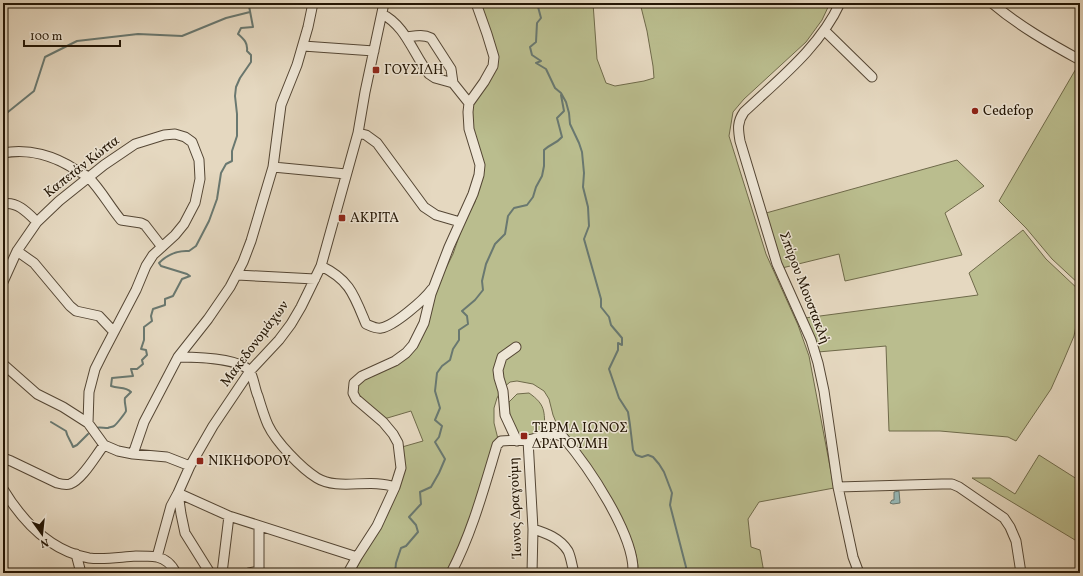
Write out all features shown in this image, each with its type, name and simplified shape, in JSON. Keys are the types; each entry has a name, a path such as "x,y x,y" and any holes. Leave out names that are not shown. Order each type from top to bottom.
{"street":[{"path":"133,454 144,422 178,357 208,319 237,276 251,241 273,167 281,105 298,65 313,3"},
{"name":"Μακεδονομάχων","path":"157,556 171,506 190,466 213,426 250,372 279,340 291,324 321,266 342,195 346,174 358,133 384,3"},
{"path":"348,573 377,526 395,487 401,468 398,443 383,422 356,399 354,393 354,383 362,376 395,361 406,353 413,345 424,323 431,294 449,247 473,194 479,175 480,165 469,129 469,103 493,66 494,57 476,3"},
{"name":"Σπύρου Μουστακλή","path":"840,3 825,31 813,46 744,112 740,117 738,125 740,141 777,264 811,340 818,363 826,405 838,488 853,557 859,573"},
{"path":"992,3 1006,15 1041,38 1080,60"},
{"path":"382,14 392,20 406,37 429,74 435,78 453,83"},
{"path":"825,31 872,77"},
{"path":"406,37 421,35 432,38 451,69 453,83 469,103"},
{"path":"303,46 374,50"},
{"path":"358,133 366,135 377,143 424,207 436,215 460,222"},
{"name":"Καπετάν Κώττα","path":"3,282 17,251 37,222 59,201 104,165 135,144 164,135 175,134 185,137 192,142 199,160 200,179 195,203 180,230 153,255 146,266 136,290 95,369 89,392 88,423"},
{"path":"3,152 20,151 51,156 63,161 89,178 121,220 145,225 162,247"},
{"path":"273,167 346,174"},
{"path":"3,204 7,203 18,206 37,222"},
{"path":"17,251 34,263 70,306 76,311 98,316 114,332"},
{"path":"321,266 344,280 352,293 366,324 374,327 382,328 396,321 427,295 437,281"},
{"path":"237,276 315,279"},
{"path":"516,348 502,357 498,370 503,391 505,415 517,440"},
{"path":"178,357 223,360 242,366 250,372 268,425 276,438 307,471 318,479 340,484 374,482 386,483 395,487"},
{"path":"3,364 37,394 63,407 88,423 104,445 118,451 133,454 167,457 190,466"},
{"path":"451,573 471,527 497,445 501,441 528,440 549,434 558,434 569,443 596,484 629,545 634,563 633,573"},
{"name":"Ίωνος Δραγούμη","path":"528,440 533,529 532,573"},
{"path":"3,458 11,460 62,485 70,484 78,478 104,445"},
{"path":"838,488 942,484 956,486 998,513 1007,522 1016,541 1020,573"},
{"path":"3,489 13,506 26,522 40,535 58,547 90,558 157,556 172,566 176,573"},
{"path":"178,493 229,516 357,557"},
{"path":"178,493 185,532 210,573"},
{"path":"222,573 229,516"},
{"path":"249,573 259,572 259,526"},
{"path":"533,529 548,534 562,544 568,552 574,573"},
{"path":"76,554 81,573"}],"green space":[{"path":"479,3 593,3 597,59 606,83 615,86 654,78 647,31 640,3 830,3 822,20 806,42 744,99 733,112 729,136 766,254 798,325 809,356 834,488 759,502 748,519 751,547 760,550 764,573 637,573 638,566 636,555 621,518 588,462 571,438 558,427 549,399 544,391 533,384 517,381 510,382 502,389 497,398 494,408 494,423 499,443 470,526 447,573 354,573 392,502 402,447 423,441 411,411 384,419 360,399 356,391 357,385 362,380 410,354 438,284 453,254 463,225 475,202 480,182 471,110 474,100 494,71"},
{"path":"1077,67 1080,68 1080,285 1052,259 1026,228 999,201"},
{"path":"957,160 984,186 945,213 962,255 845,281 839,254 782,268 766,213"},
{"path":"1023,230 1046,259 1080,291 1080,305 1074,336 1051,389 1016,441 1008,437 940,431 889,431 886,346 818,352 805,318 978,295 969,273"},
{"path":"529,393 539,401 543,409 545,430 537,435 520,435 511,420 509,402 517,394"},
{"path":"1039,455 1080,481 1080,543 972,478 990,478 1015,494"}],"water":[{"path":"899,491 900,503 890,503 894,500 894,492"}],"waterway":[{"path":"95,428 108,428 113,426 126,412 125,398 131,392 124,388 111,386 112,378 133,376 131,369 137,369 143,364 142,360 147,355 146,350 141,349 144,340 144,327 152,321 151,316 153,309 165,305 165,299 173,296 182,279 190,276 161,266 159,263 172,254 180,251 189,251 196,246 209,221 217,199 221,173 226,164 232,161 232,151 237,136 236,87 240,78 251,62 251,55 247,51 246,43 238,34 241,28 253,27 249,6 250,3"},
{"path":"537,3 541,18 537,23 536,42 530,47 532,55 541,61 536,63 546,69 555,88 561,93 566,102 570,124 582,152 584,173 583,187 588,207 589,226 584,239 601,299 601,307 609,317 611,325 622,338 622,345 618,343 618,350 609,369 619,398 628,412 633,450 636,455 642,457 648,455 653,457 664,472 672,493 670,505 686,567 686,573"},
{"path":"3,116 34,91 45,57 77,41 138,34 182,36 226,18 250,12"},
{"path":"395,573 396,563 401,548 406,546 418,532 416,525 409,517 421,504 420,492 431,487 445,459 435,442 439,437 442,426 435,420 440,408 435,391 437,373 442,366 450,360 453,349 459,340 459,330 468,324 467,316 462,311 475,300 483,290 482,281 486,264 495,244 505,234 508,216 514,208 527,205 533,197 542,176 544,166 544,150 562,137 557,118 564,111 561,95"},
{"path":"51,422 66,431 73,447 88,434"}],"place":[{"name":"ΓΟΥΣΙΔΗ","path":"376,70"},
{"name":"Cedefop","path":"975,111"},
{"name":"ΑΚΡΙΤΑ","path":"342,218"},
{"name":"ΤΕΡΜΑ ΙΩΝΟΣ ΔΡΑΓΟΥΜΗ","path":"524,436"},
{"name":"ΝΙΚΗΦΟΡΟΥ","path":"200,461"}]}
